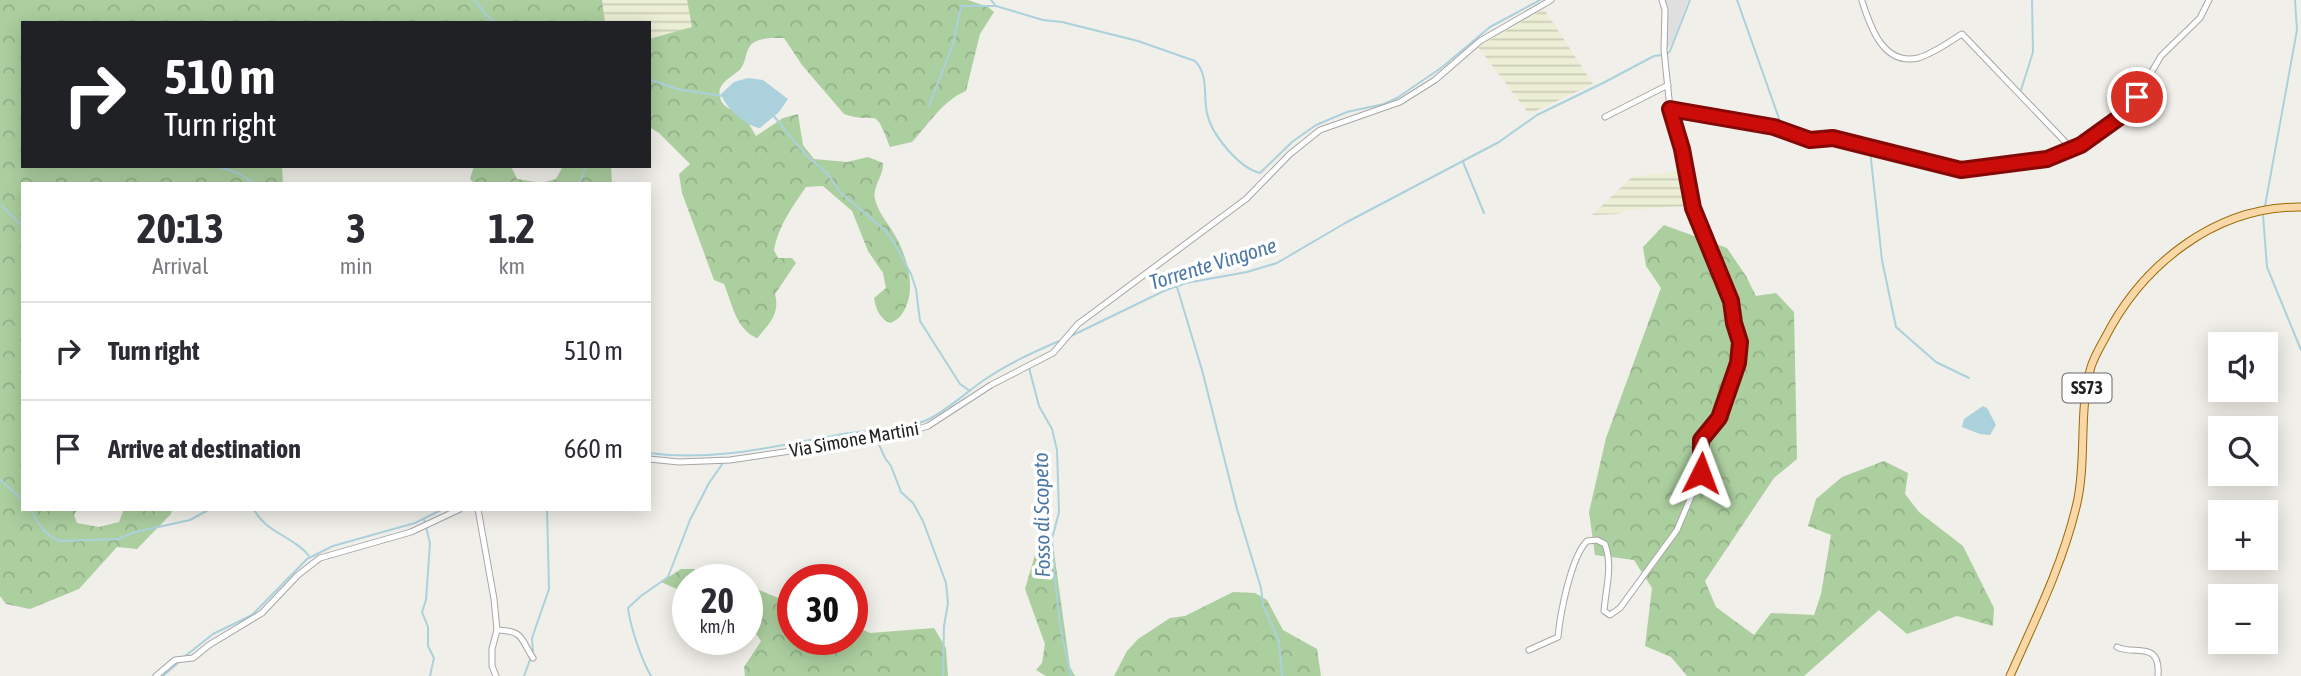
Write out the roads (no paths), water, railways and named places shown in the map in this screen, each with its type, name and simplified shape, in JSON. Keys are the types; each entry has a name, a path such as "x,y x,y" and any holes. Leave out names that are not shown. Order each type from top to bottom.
{"main road":[{"name":"SS73","path":"2010,676 2067,543 2078,500 2084,407 2091,365 2113,321 2135,290 2179,246 2232,220 2267,209 2301,207"}],"street":[{"name":"Via Simone Martini","path":"651,458 679,462 725,460 898,435 928,426 991,385 1053,353 1086,318 1246,200 1290,154 1320,131 1400,103 1435,80 1480,41 1551,0"},
{"path":"1529,650 1558,637 1560,615 1578,555 1587,541 1597,540 1605,544 1608,553 1611,565 1604,611 1610,615 1620,608 1677,530 1701,473 1701,440 1719,418 1738,363 1740,342 1731,301 1693,208 1682,149 1670,109 1664,50 1665,10 1662,0"},
{"path":"1670,109 1774,127 1810,140 1833,138 1961,170 2047,159 2072,149 2120,117 2137,97 2161,56 2200,18 2209,0"},
{"path":"1862,1 1873,36 1892,54 1918,58 1962,34 2072,149"},
{"path":"1605,117 1668,85"},
{"path":"156,676 175,660 196,656 209,645 262,613 317,559 425,525 456,511"},
{"path":"478,511 494,599 496,630 492,666 496,676"},
{"path":"496,630 513,631 523,638 532,656"},
{"path":"2117,647 2148,652 2157,663 2158,676"}],"water":[{"path":"748,78 763,80 788,99 779,112 760,128 748,124 737,115 721,94 734,82"},
{"path":"1983,406 1987,408 1996,425 1990,435 1962,427 1964,419"}],"waterway":[{"path":"475,0 494,21"},
{"path":"991,0 995,5"},
{"path":"961,6 996,6 1043,20 1062,22 1138,41 1195,61 1202,73 1207,113 1214,131 1235,157 1260,173 1292,142 1316,125 1347,112 1384,104 1397,98 1441,68 1490,27 1540,0"},
{"name":"Torrente Vingone","path":"1667,54 1690,0"},
{"path":"1737,0 1782,127 1829,136"},
{"path":"2021,90 2033,52 2032,0"},
{"path":"2265,206 2297,30 2295,0"},
{"path":"929,106 953,44 961,7"},
{"name":"Torrente Vingone","path":"1071,336 1166,290 1277,263 1347,222 1499,142 1537,115 1654,56 1662,55"},
{"path":"651,80 677,89 723,96"},
{"path":"773,115 805,154 828,174 841,193 885,230 893,241 911,274 920,321 960,384 970,391"},
{"path":"1867,149 1870,150 1882,260 1896,327 1936,362 1969,378"},
{"path":"1463,162 1484,213"},
{"path":"223,168 252,182"},
{"path":"580,182 585,168"},
{"path":"2,206 21,225"},
{"path":"2263,215 2267,267 2301,350"},
{"path":"1177,287 1261,588 1263,605 1279,641 1282,676"},
{"name":"Torrente Vingone","path":"651,453 697,456 721,454 916,424 942,411 1002,369 1059,341"},
{"name":"Fosso di Scopeto","path":"1029,368 1039,406 1052,429 1057,450 1059,512 1052,539 1053,560 1060,626 1071,676"},
{"path":"877,440 901,492 913,503 923,521 946,583 948,603 944,626 943,676"},
{"path":"651,676 637,643 628,608 668,577 690,520 723,463"},
{"path":"0,479 21,499"},
{"path":"31,511 46,532 60,541 118,539 135,532 190,520 206,511"},
{"path":"255,511 272,529 303,549 309,556"},
{"name":"Torrente Vingone","path":"184,657 213,634 252,615 307,559 333,546 415,523 439,511"},
{"path":"533,652 532,638 549,589 547,511"},
{"path":"424,519 430,543 426,600 422,612 428,627 428,646 434,658 430,676"},
{"path":"524,676 531,657"},
{"name":"Torrente Vingone","path":"163,676 178,663"}]}
